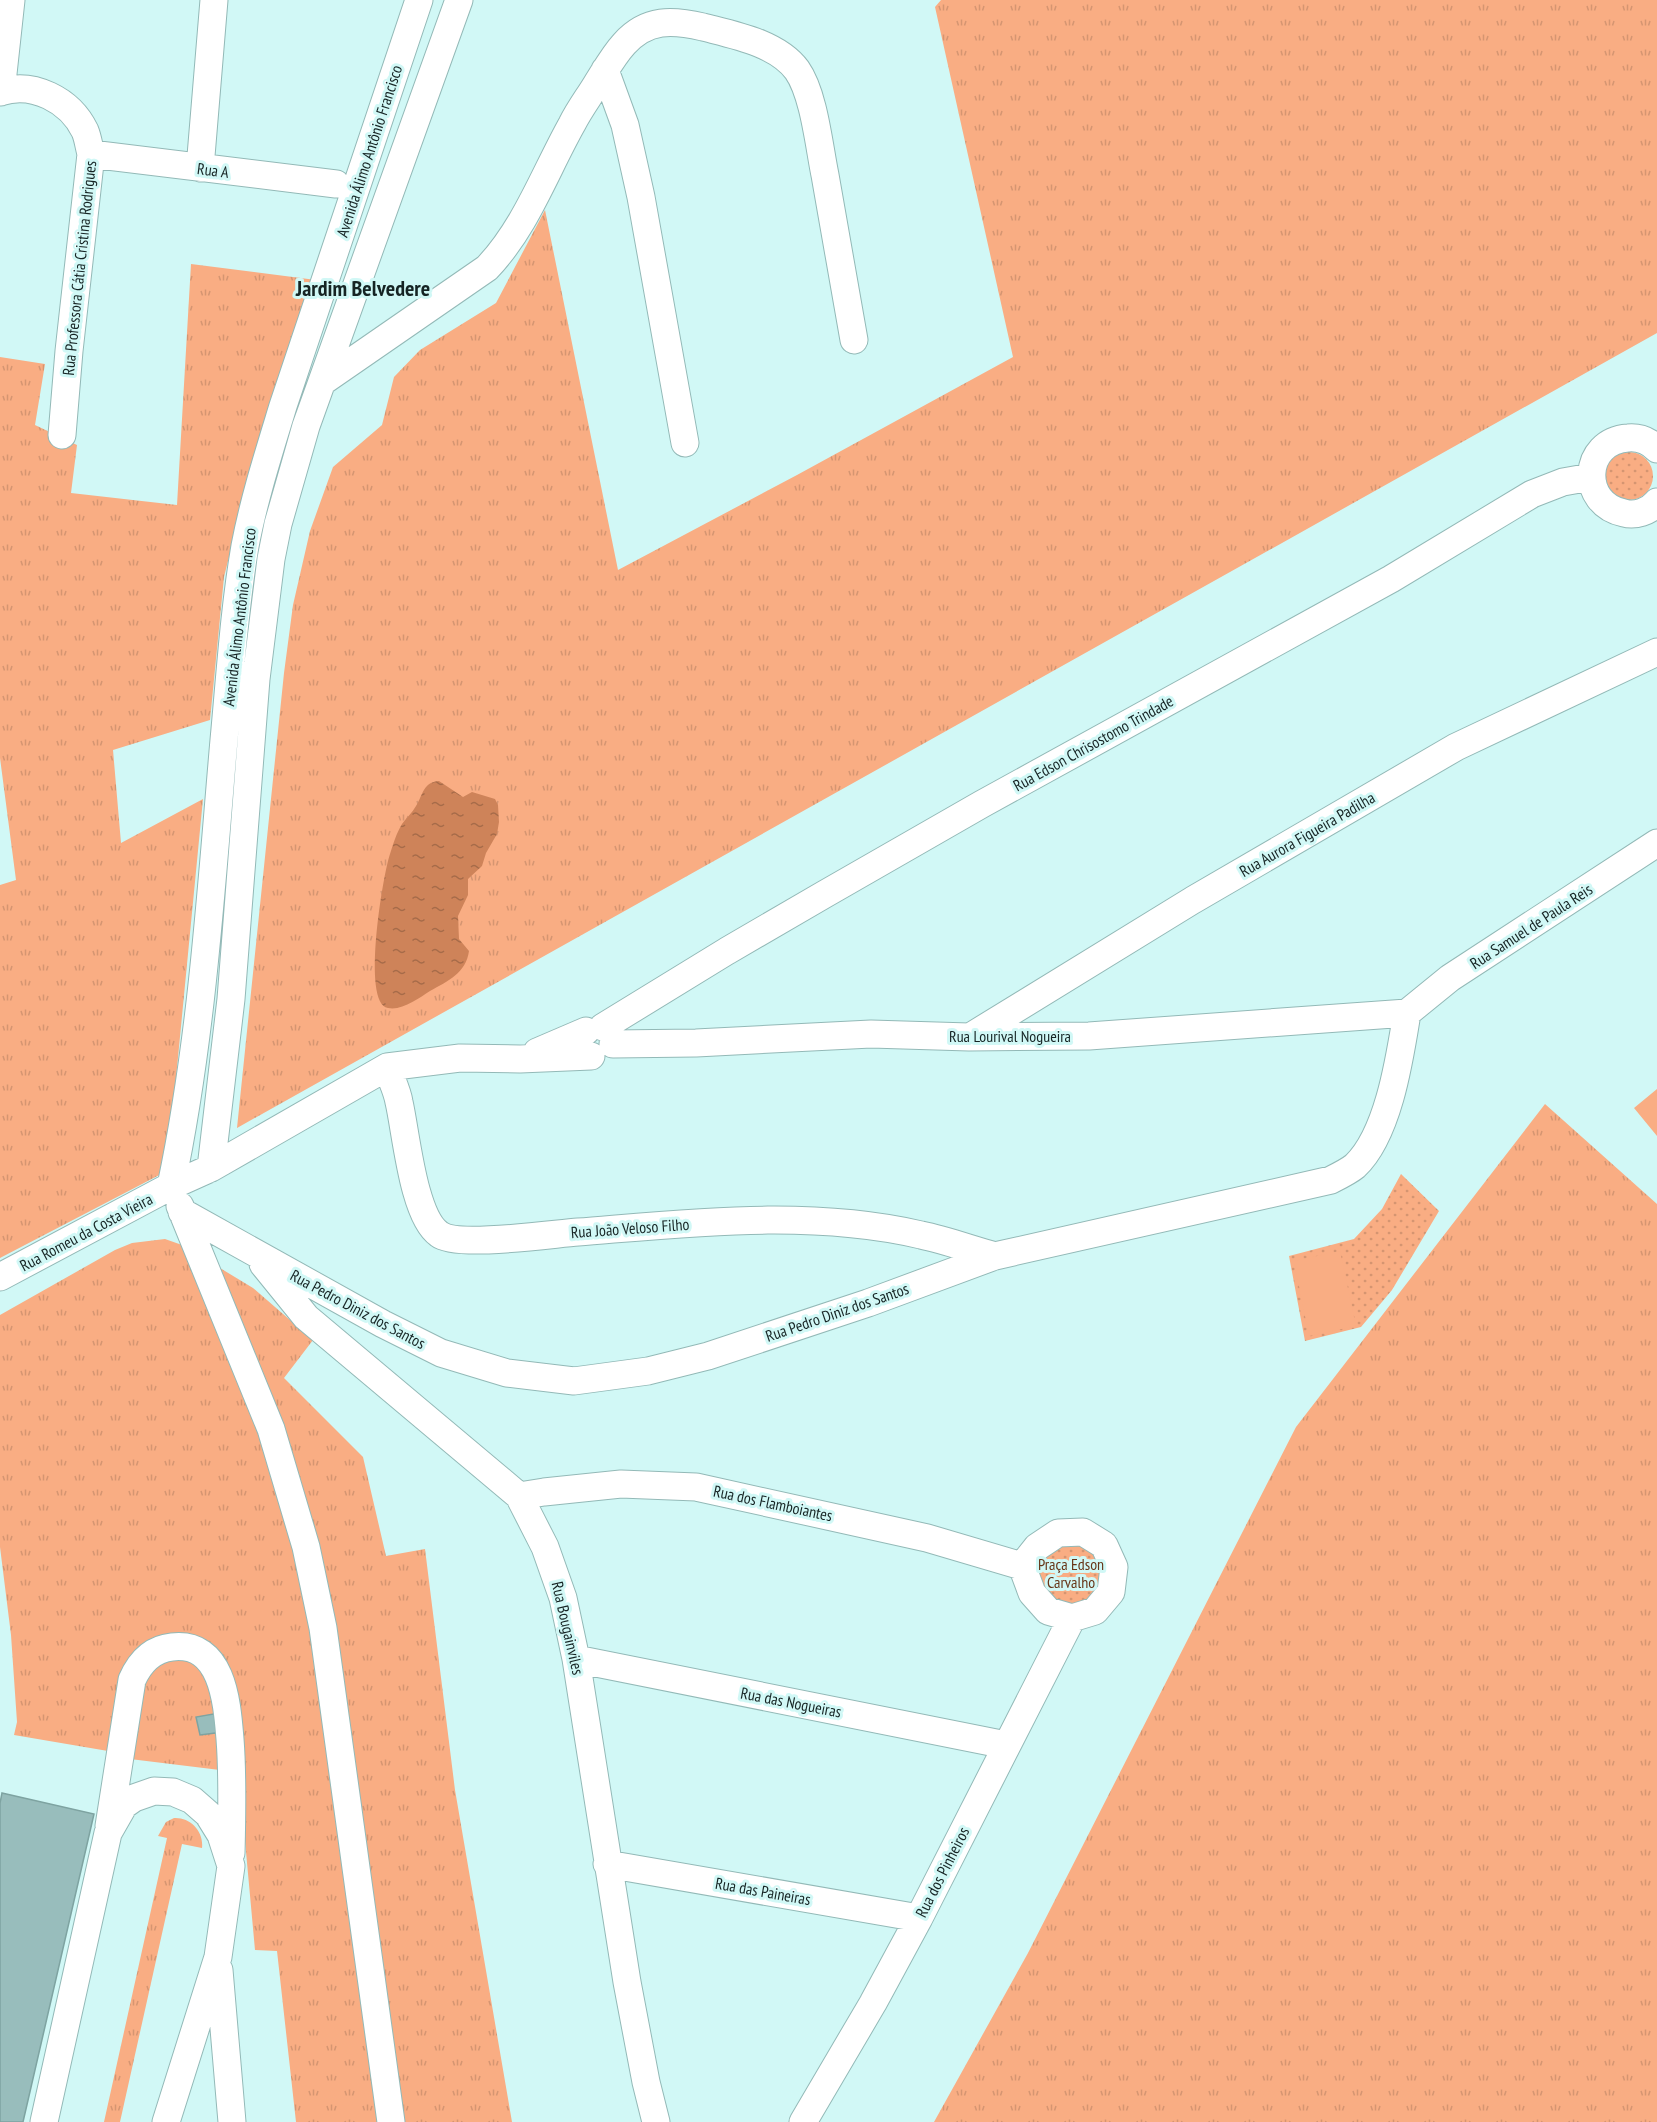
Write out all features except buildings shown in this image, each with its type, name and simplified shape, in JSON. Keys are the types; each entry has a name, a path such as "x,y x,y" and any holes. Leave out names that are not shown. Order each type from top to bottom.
{"street":[{"path":"1,92 11,0"},
{"path":"200,168 214,0"},
{"name":"Avenida Álimo Antônio Francisco","path":"171,1186 185,1119 193,1052 232,647 245,547 277,426 419,0"},
{"path":"424,0 436,6 458,4"},
{"name":"Avenida Álimo Antônio Francisco","path":"211,1168 232,988 251,735 271,559 278,524 322,382 458,4"},
{"path":"322,382 487,268 499,255 534,199 573,122 605,70 625,43 639,31 658,23 680,21 762,45 782,56 797,70 805,86 816,126 854,340"},
{"path":"605,70 625,125 641,197 685,443"},
{"name":"Rua Professora Cátia Cristina Rodrigues","path":"1,92 14,88 28,89 47,93 61,102 74,114 85,131 91,154 62,435"},
{"name":"Rua A","path":"91,154 336,184"},
{"path":"1657,449 1652,443 1636,437 1619,438 1604,447 1594,460 1591,477 1597,497 1612,511 1632,515 1652,508 1657,502"},
{"name":"Rua Edson Chrisostomo Trindade","path":"598,1039 825,894 982,804 1391,579 1532,494 1563,482 1591,477"},
{"name":"Rua Aurora Figueira Padilha","path":"969,1037 1193,900 1456,747 1657,652"},
{"name":"Rua Samuel de Paula Reis","path":"1407,1013 1450,978 1657,843"},
{"name":"Rua Lourival Nogueira","path":"598,1039 696,1043 871,1034 969,1037 1089,1036 1407,1013"},
{"name":"Rua Pedro Diniz dos Santos","path":"183,1212 383,1324 441,1353 507,1373 574,1381 648,1371 708,1356 868,1303 994,1256 1331,1180 1355,1166 1374,1140 1389,1101 1407,1013"},
{"path":"387,1068 460,1058 520,1059 598,1039"},
{"name":"Rua Romeu da Costa Vieira","path":"0,1277 171,1186 211,1168 387,1068"},
{"name":"Rua João Veloso Filho","path":"387,1068 399,1100 406,1147 423,1211 439,1235 452,1240 508,1238 725,1221 812,1221 920,1235 994,1256"},
{"path":"171,1186 271,1429 306,1547 323,1628 391,2122"},
{"name":"Rua Bougainviles","path":"254,1253 306,1317 519,1497 545,1547 563,1598 576,1659 607,1864 646,2082 656,2122"},
{"name":"Rua dos Flamboiantes","path":"519,1497 621,1484 696,1486 927,1538 1022,1566"},
{"path":"1083,1532 1104,1545 1114,1567 1111,1592 1095,1611 1071,1618 1048,1611 1032,1593 1022,1566 1038,1546 1058,1533 1083,1532"},
{"name":"Rua dos Pinheiros","path":"803,2122 873,2003 919,1918 1071,1618"},
{"path":"44,2122 108,1833 132,1680 143,1660 158,1649 177,1646 202,1654 209,1660 219,1677 225,1694 234,1780 231,1866 218,1957 166,2122"},
{"name":"Rua das Nogueiras","path":"576,1659 1006,1745"},
{"path":"108,1833 124,1805 134,1798 154,1791 173,1792 192,1800 208,1814 221,1835 231,1866"},
{"name":"Rua das Paineiras","path":"607,1864 919,1918"},
{"path":"218,1957 232,2122"}],"green space":[{"path":"941,0 1657,0 1657,333 237,1128 293,605 310,531 333,467 382,425 394,377 420,350 496,303 545,210 618,570 1013,357 935,7"},
{"path":"191,264 316,280 240,513 224,577 210,720 113,750 121,843 203,799 167,1171 0,1258 0,885 16,880 0,758 0,357 45,364 35,425 77,445 71,493 177,505"},
{"path":"1624,452 1634,452 1649,462 1653,476 1652,485 1643,496 1634,500 1624,500 1609,490 1605,481 1605,471 1615,456"},
{"path":"1657,1089 1657,1136 1634,1108"},
{"path":"1545,1104 1657,1204 1657,2122 934,2122 1028,1953 1296,1427"},
{"path":"1401,1174 1439,1211 1392,1290 1361,1327 1305,1341 1289,1256 1354,1239 1382,1209"},
{"path":"165,1239 182,1245 253,1288 313,1340 284,1378 363,1457 386,1556 425,1549 455,1790 512,2122 296,2122 277,1951 255,1950 231,1688 165,1638 108,1751 14,1735 17,1722 11,1635 0,1547 0,1315 115,1250 132,1243"},
{"path":"1340,1251 1356,1326 1309,1336 1294,1261"},
{"name":"Praça Edson Carvalho","path":"1092,1545 1106,1575 1089,1604 1055,1605 1038,1577 1039,1565 1049,1546"},
{"path":"186,1656 210,1677 228,1771 130,1759 148,1666"},
{"path":"180,1818 195,1826 201,1836 202,1848 182,1844 120,2122 104,2122 167,1838 158,1836 166,1822"}],"water":[{"path":"439,781 463,797 472,792 495,799 498,805 499,822 497,834 486,853 482,866 468,879 468,895 458,916 459,939 469,951 464,965 449,980 416,1000 399,1008 388,1008 380,1001 376,985 375,963 379,910 387,866 402,824 427,786"}],"district":[{"name":"Jardim Belvedere","path":"363,288"}]}
